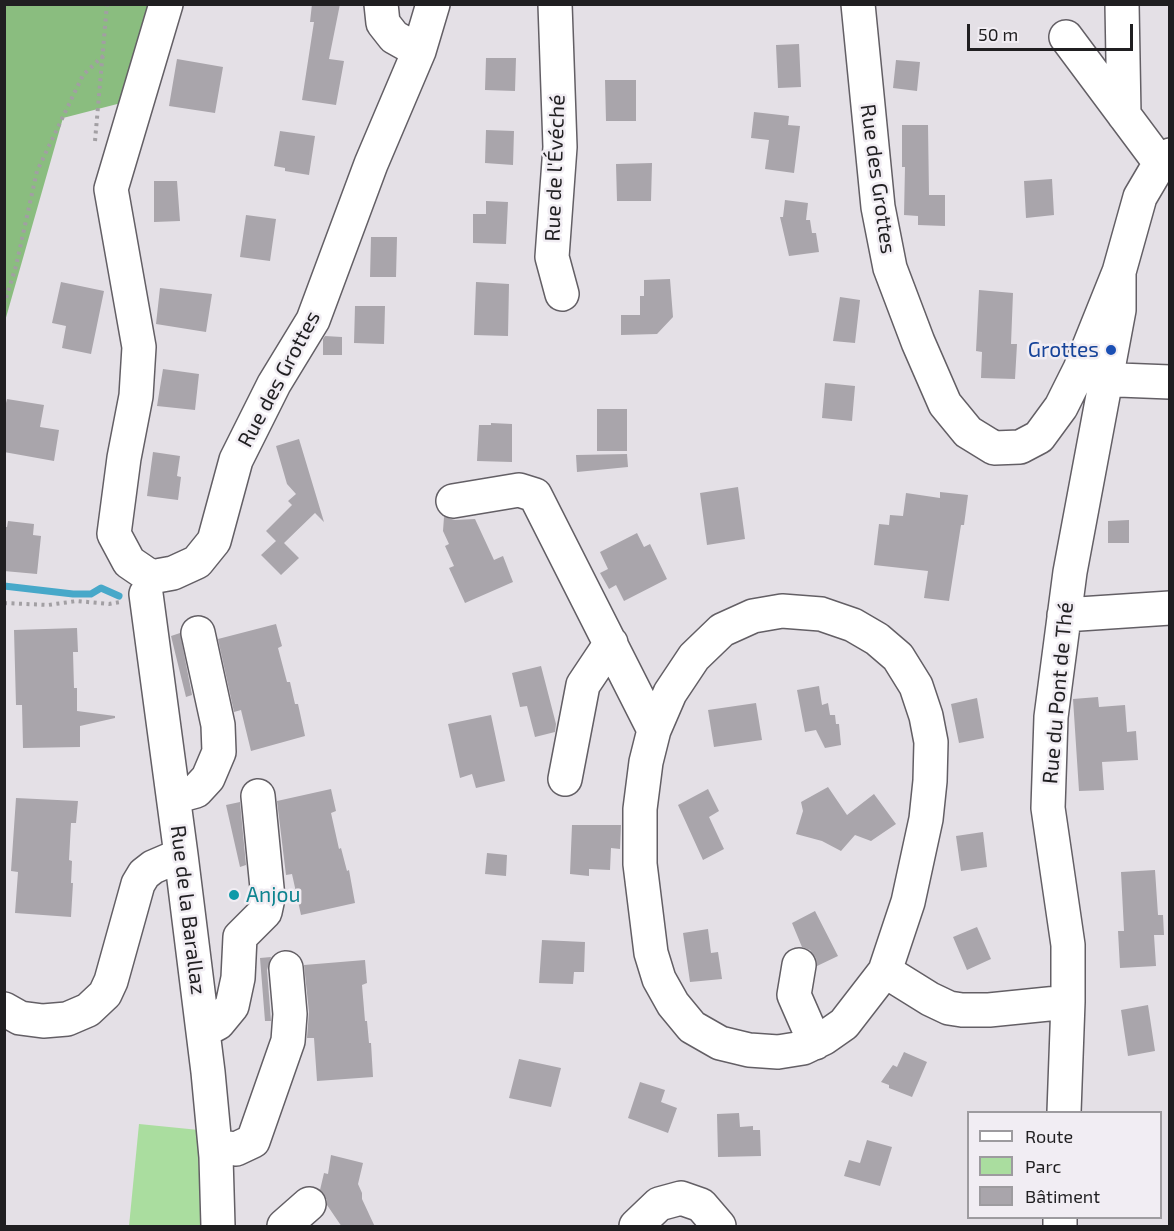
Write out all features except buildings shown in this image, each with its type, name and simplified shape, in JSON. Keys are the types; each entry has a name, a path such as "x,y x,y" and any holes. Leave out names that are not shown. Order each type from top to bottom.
{"street":[{"name":"Rue des Grottes","path":"166,4 111,189 138,347 136,396 124,458 114,534 129,562 151,577 172,573 197,562 214,541 236,460 274,384 313,320 371,164 419,51 433,4"},
{"path":"381,4 383,23 393,37 419,51"},
{"name":"Rue de l'Évéché","path":"555,4 560,147 552,257 562,294"},
{"name":"Rue des Grottes","path":"858,4 878,207 890,268 945,405 968,432 994,448 1020,447 1039,437 1061,407 1080,369 1119,272"},
{"path":"1122,4 1124,115"},
{"path":"1066,37 1124,115 1165,159 1140,197 1119,272"},
{"name":"Rue du Pont de Thé","path":"1064,1111 1068,945 1048,808 1051,717 1064,615 1088,466 1119,310 1119,272"},
{"path":"1106,383 1119,380 1170,382"},
{"path":"453,501 519,490 535,495 654,730"},
{"name":"Rue de la Barallaz","path":"135,597 174,797 215,1146 218,1227"},
{"path":"1064,615 1170,608"},
{"path":"782,611 820,614 853,625 877,639 898,657 916,686 926,716 931,742 926,819 908,902 885,971 844,1024 803,1048 778,1052 749,1050 720,1043 692,1026 672,1004 659,979 651,953 640,864 640,809 646,762 654,730 670,693 694,657 722,630 753,616 782,611"},
{"path":"174,797 196,791 208,778 219,752 218,725 198,633"},
{"path":"565,779 583,685 611,643"},
{"path":"203,1031 218,1023 232,1006 238,978 240,937 265,912 268,898 258,796"},
{"path":"4,1009 20,1018 43,1022 67,1019 87,1010 105,994 111,981 138,884 144,874 153,867 181,855"},
{"path":"799,965 794,995 815,1042"},
{"path":"215,1146 236,1149 253,1141 288,1041 290,1014 286,968"},
{"path":"885,971 948,1008 989,1010 1068,1002"},
{"path":"636,1227 658,1204 681,1198 701,1205 719,1227"},
{"path":"284,1227 309,1204"}],"path":[{"path":"4,305 16,266 38,171 84,75 104,55 107,4"},
{"path":"4,603 48,605 77,601 109,604 135,597"}],"green space":[{"path":"5,5 157,5 125,102 63,118 5,321"},
{"path":"139,1124 199,1130 204,1226 129,1226"}],"waterway":[{"path":"4,586 73,594 91,594 101,588 119,596"}],"place":[{"name":"Grottes","path":"1111,350"},
{"name":"Anjou","path":"234,895"}]}
